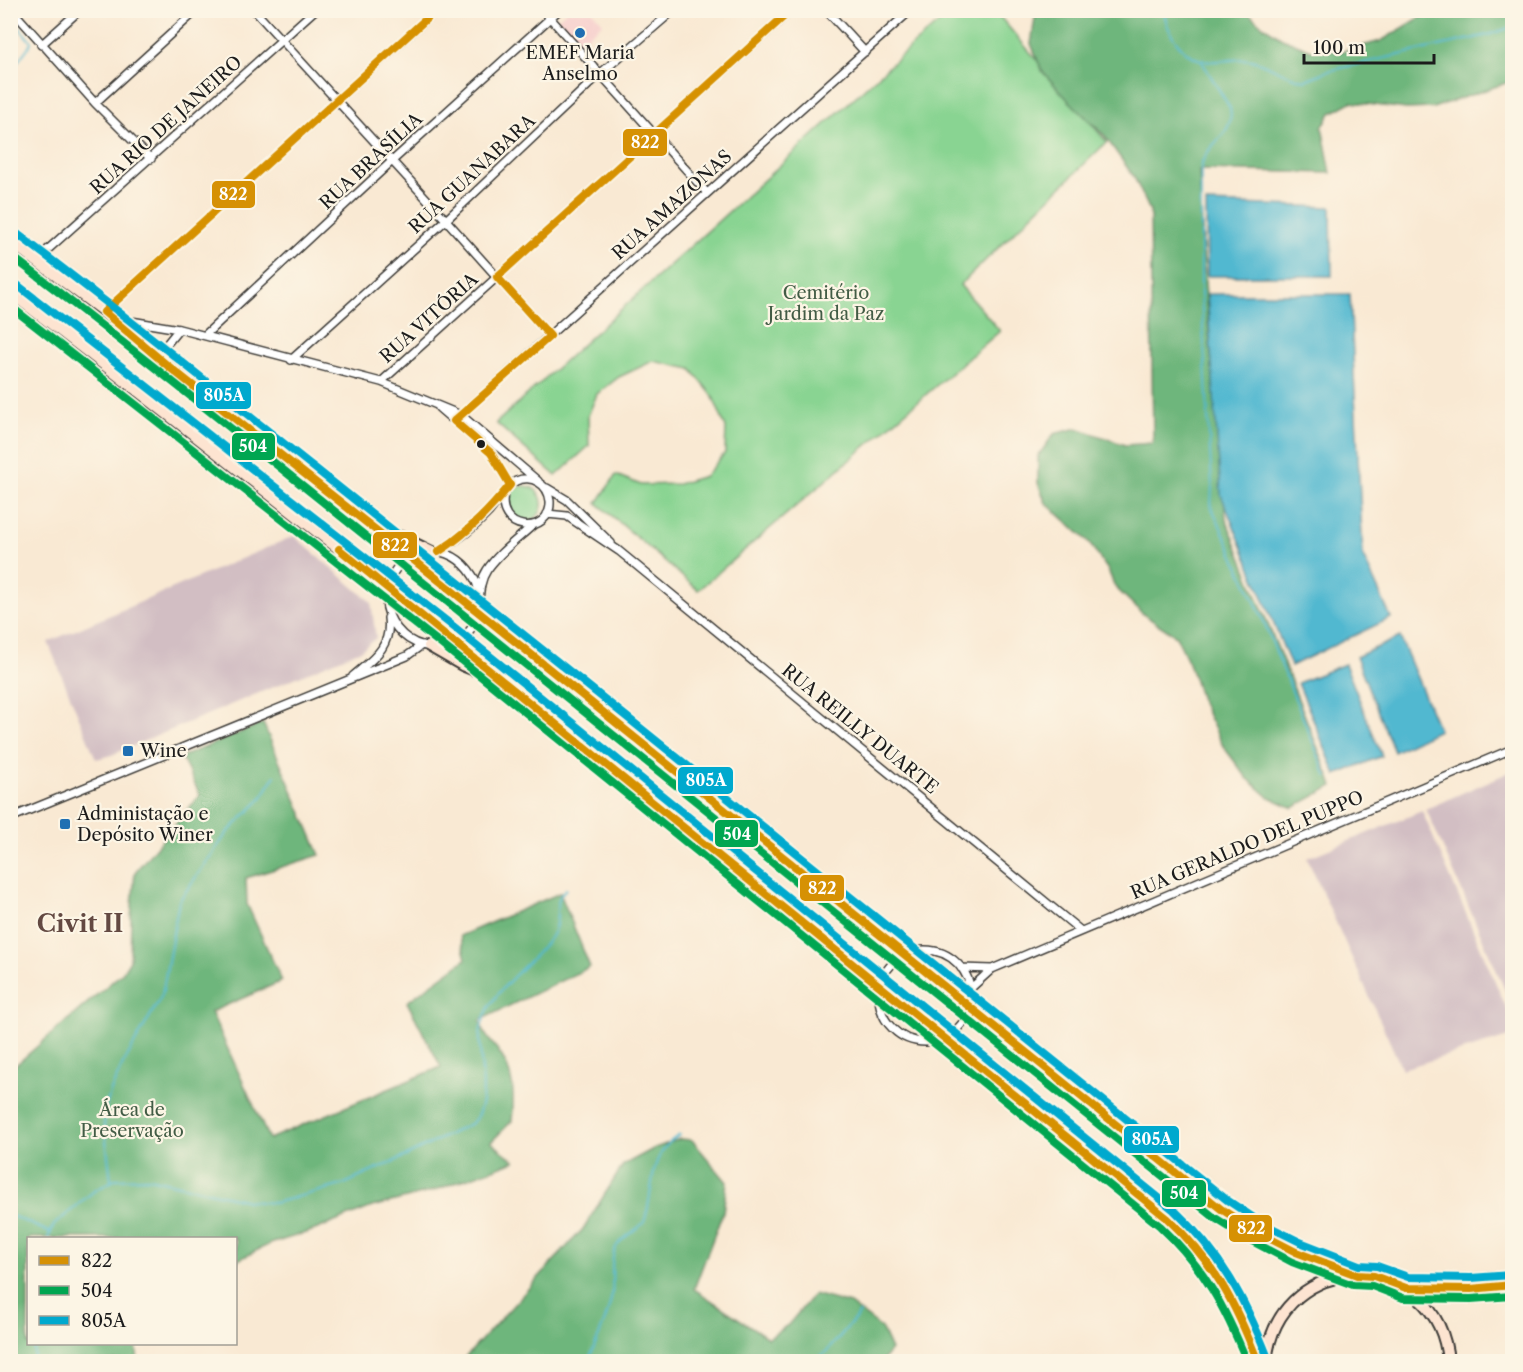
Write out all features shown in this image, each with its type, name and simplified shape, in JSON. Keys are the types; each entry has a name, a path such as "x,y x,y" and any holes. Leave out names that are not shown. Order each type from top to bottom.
{"main road":[{"path":"10,241 107,315 410,557 1221,1209 1275,1242 1357,1275"},
{"path":"10,292 387,588 1167,1218 1199,1249 1226,1286 1258,1362"},
{"path":"373,528 399,536 435,552"},
{"path":"426,646 462,665 504,682"},
{"path":"1266,1362 1273,1331 1290,1304 1306,1290 1325,1281 1357,1275 1374,1276 1406,1288 1432,1312 1447,1344 1448,1362"},
{"path":"1406,1288 1471,1289 1512,1285"}],"street":[{"path":"41,45 80,10"},
{"path":"95,103 197,10"},
{"path":"254,10 550,336"},
{"name":"RUA RIO DE JANEIRO","path":"35,261 315,10"},
{"path":"107,315 437,10"},
{"path":"543,10 707,193"},
{"name":"RUA BRASÍLIA","path":"206,335 391,162 559,10"},
{"name":"RUA GUANABARA","path":"291,360 446,220 601,73 674,10"},
{"name":"RUA VITÓRIA","path":"381,382 792,10"},
{"path":"826,10 865,52"},
{"name":"RUA AMAZONAS","path":"454,421 911,10"},
{"path":"12,12 95,103 151,159"},
{"path":"107,315 206,335 291,360 381,382 432,402 461,415 545,487 550,505 542,521 524,526 508,517 503,509 503,499 508,488"},
{"path":"168,366 166,345 179,329"},
{"path":"432,402 491,453 508,488"},
{"path":"347,680 384,648 389,630 387,588 397,568 410,557 435,552 470,530 518,480 528,478 538,481"},
{"name":"RUA REILLY DUARTE","path":"545,487 567,500 619,551"},
{"name":"RUA REILLY DUARTE","path":"547,514 567,516 619,551 1081,931"},
{"path":"388,612 398,631 409,640 426,646 454,642 471,628 478,613 486,572 492,563 533,525"},
{"path":"435,552 457,558 467,566 475,577 480,597"},
{"path":"10,818 426,646"},
{"name":"RUA GERALDO DEL PUPPO","path":"970,988 993,969 1512,749"},
{"path":"917,951 931,951 945,954 961,968 970,988 970,1008 961,1025 945,1037 923,1042 908,1038 895,1030 882,1011 880,998 881,985 889,968 904,955 917,951"},
{"name":"RUA GERALDO DEL PUPPO","path":"961,968 993,969"}],"shaded area":[{"name":"EMEF Maria Anselmo","path":"567,11 592,11 603,23 578,44 556,20"},
{"path":"294,536 371,602 376,638 361,650 109,756 96,759 48,642"},
{"path":"1512,771 1512,1006 1426,809"},
{"path":"1422,811 1512,1021 1512,1036 1402,1069 1307,858"}],"green space":[{"name":"Cemitério Jardim da Paz","path":"953,11 995,11 1107,142 960,285 1000,331 698,590 597,503 616,475 641,485 678,484 705,476 725,453 726,428 712,395 691,369 653,361 619,377 597,394 588,416 589,446 556,476 496,423 909,48"},
{"path":"1036,11 1246,11 1282,38 1311,50 1343,51 1381,41 1431,11 1512,11 1512,81 1433,108 1406,109 1351,102 1331,113 1322,127 1331,173 1199,170 1206,298 1226,519 1333,786 1293,808 1269,797 1247,778 1223,746 1202,703 1189,663 1176,636 1144,615 1115,587 1108,570 1088,541 1046,503 1038,483 1038,456 1054,434 1077,428 1125,445 1153,443 1150,211 1134,177 1104,135 1042,71 1031,44"},
{"path":"524,486 537,491 542,504 537,517 524,522 511,517 506,504 511,491"},
{"name":"Área de Preservação","path":"263,723 320,855 246,878 247,904 282,981 211,1012 269,1139 441,1067 407,1002 466,959 460,936 560,893 590,967 480,1021 485,1034 507,1066 513,1092 512,1121 491,1142 515,1161 433,1191 372,1207 315,1230 270,1244 237,1260 237,1237 27,1237 27,1345 136,1345 138,1361 11,1361 11,1069 122,973 130,960 135,872 200,795 181,757"},
{"path":"680,1139 692,1140 727,1182 723,1212 694,1289 768,1338 788,1325 814,1294 850,1304 881,1328 891,1350 882,1361 462,1361 583,1229 623,1165 655,1148"}],"water":[{"path":"1206,203 1331,207 1332,276 1207,276"},
{"path":"1207,294 1350,294 1363,556 1391,618 1291,666 1221,495"},
{"path":"1400,637 1439,730 1394,752 1356,657"},
{"path":"1345,664 1382,756 1336,775 1298,683"}],"waterway":[{"path":"10,72 31,42 14,21 25,10"},
{"path":"1164,10 1168,27 1177,43 1198,59 1206,61 1252,60 1305,80 1328,71 1488,35 1512,27"},
{"path":"1201,60 1230,108 1231,117 1225,132 1208,151 1201,167 1201,293 1212,486 1211,506 1262,617 1327,777"},
{"path":"111,1180 104,1125 106,1106 123,1064 162,995 179,901 227,833 260,800 275,776"},
{"path":"48,1237 54,1225 94,1191 116,1179 149,1178 248,1201 274,1203 342,1185 472,1123 478,1114 483,1093 480,1034 484,1019 499,992 552,935 559,900 566,889"},
{"path":"588,1362 610,1303 613,1258 616,1247 644,1222 656,1163 668,1144 679,1135"},
{"path":"10,1215 51,1233"},
{"path":"814,1362 828,1350 860,1313"},
{"path":"34,1345 34,1362"}],"transit line":[{"name":"822","path":"436,10 104,312 168,366 410,557 1221,1209 1255,1231 1296,1252 1357,1275 1374,1276 1406,1288 1471,1289 1512,1285"},
{"name":"822","path":"438,552 477,522 510,485 491,453 454,421 550,336 497,277 791,10"},
{"name":"805A","path":"16,233 129,320 544,651 1227,1200 1260,1222 1300,1242 1359,1265 1377,1266 1408,1277 1471,1278 1511,1275"},
{"name":"504","path":"10,255 390,555 1215,1218 1292,1262 1353,1285 1372,1286 1403,1298 1471,1299 1512,1296"},
{"name":"805A","path":"16,284 454,627 1174,1210 1205,1243 1230,1278 1268,1358"},
{"name":"504","path":"10,306 441,644 1160,1226 1201,1272 1221,1305 1247,1362"},
{"name":"822","path":"339,549 1167,1218 1198,1251 1222,1284 1241,1320 1258,1362"}],"place":[{"name":"EMEF Maria Anselmo","path":"580,33"},
{"name":"Wine","path":"128,751"},
{"name":"Administação e Depósito Winer","path":"65,824"}],"district":[{"name":"Civit II","path":"80,924"}]}
